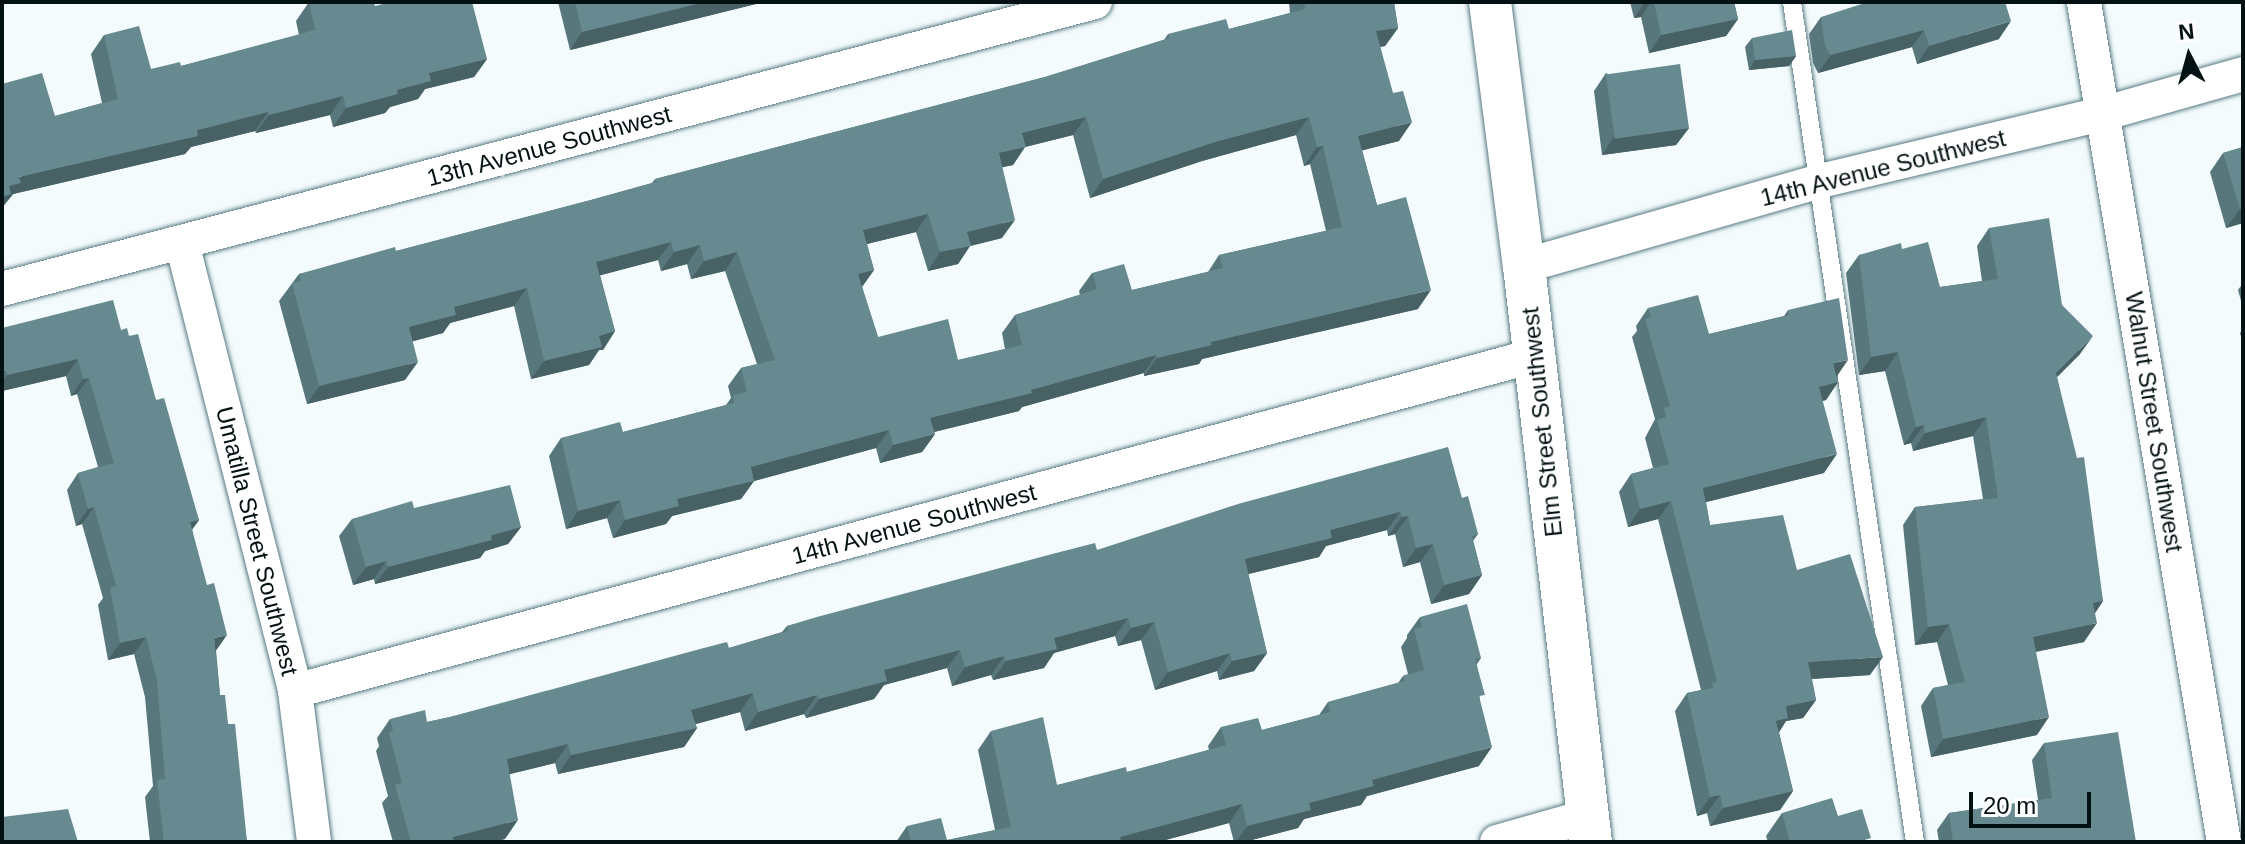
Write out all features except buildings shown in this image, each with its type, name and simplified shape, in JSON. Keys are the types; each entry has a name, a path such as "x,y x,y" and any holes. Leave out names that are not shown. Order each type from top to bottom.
{"street":[{"name":"13th Avenue Southwest","path":"2,289 1095,2"},
{"name":"Elm Street Southwest","path":"1490,2 1589,829"},
{"name":"Walnut Street Southwest","path":"2084,2 2224,842"},
{"name":"14th Avenue Southwest","path":"1524,266 1820,181 2102,114 2243,74"},
{"name":"Umatilla Street Southwest","path":"182,243 295,691 314,842"},
{"name":"14th Avenue Southwest","path":"295,691 1533,356"},
{"path":"1497,842 1589,829"}],"lane":[{"path":"1792,2 1915,842"}]}
